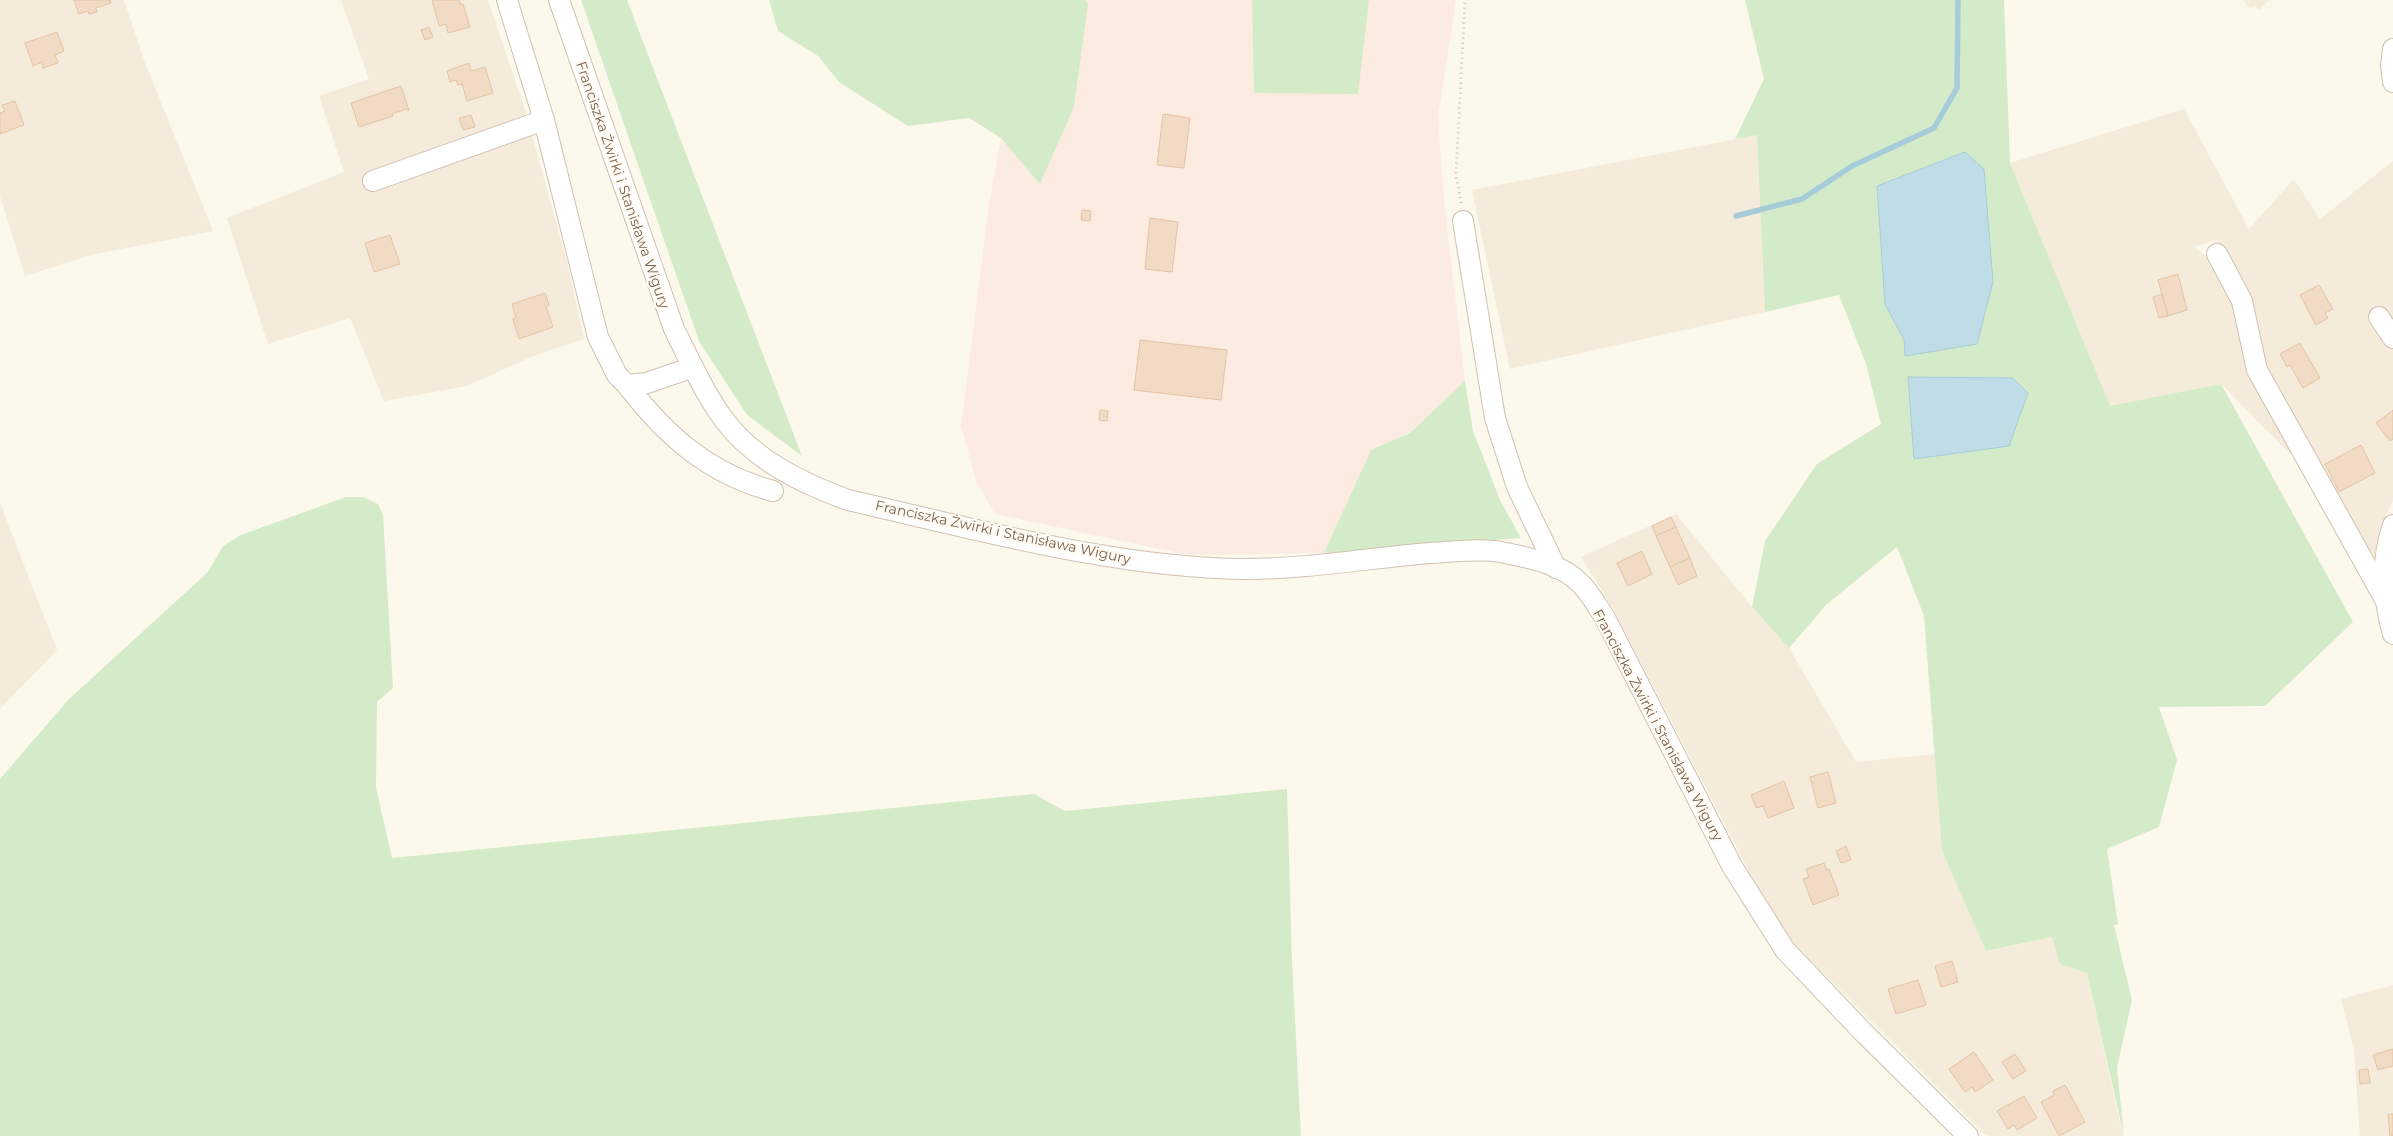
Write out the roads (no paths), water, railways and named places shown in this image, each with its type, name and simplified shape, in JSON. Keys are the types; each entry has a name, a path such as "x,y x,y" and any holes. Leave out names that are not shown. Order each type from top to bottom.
{"street":[{"path":"507,0 544,120 598,337 617,375 646,410 677,442 722,471 752,486 773,491"},
{"name":"Franciszka Żwirki i Stanisława Wigury","path":"559,0 674,329 722,418 758,454 822,491 848,500 1065,548 1136,559 1210,568 1276,568 1461,551 1498,552 1537,560 1567,572 1582,585 1604,616 1732,866 1785,950 1862,1031 1968,1136"},
{"path":"2393,48 2391,66 2393,82"},
{"path":"373,181 544,120"},
{"path":"1464,221 1495,418 1518,487 1556,568"},
{"path":"2217,254 2242,301 2257,370 2388,603"},
{"path":"2379,317 2393,338"},
{"path":"627,385 647,383 693,367"},
{"path":"2393,525 2385,552 2384,576 2393,634"}],"water":[{"path":"1965,152 1984,169 1993,282 1977,344 1905,356 1904,340 1885,304 1877,186"},
{"path":"1908,377 2013,378 2028,393 2009,446 1914,459"}],"waterway":[{"path":"1736,216 1802,199 1852,166 1934,128 1957,88 1958,0"}]}
